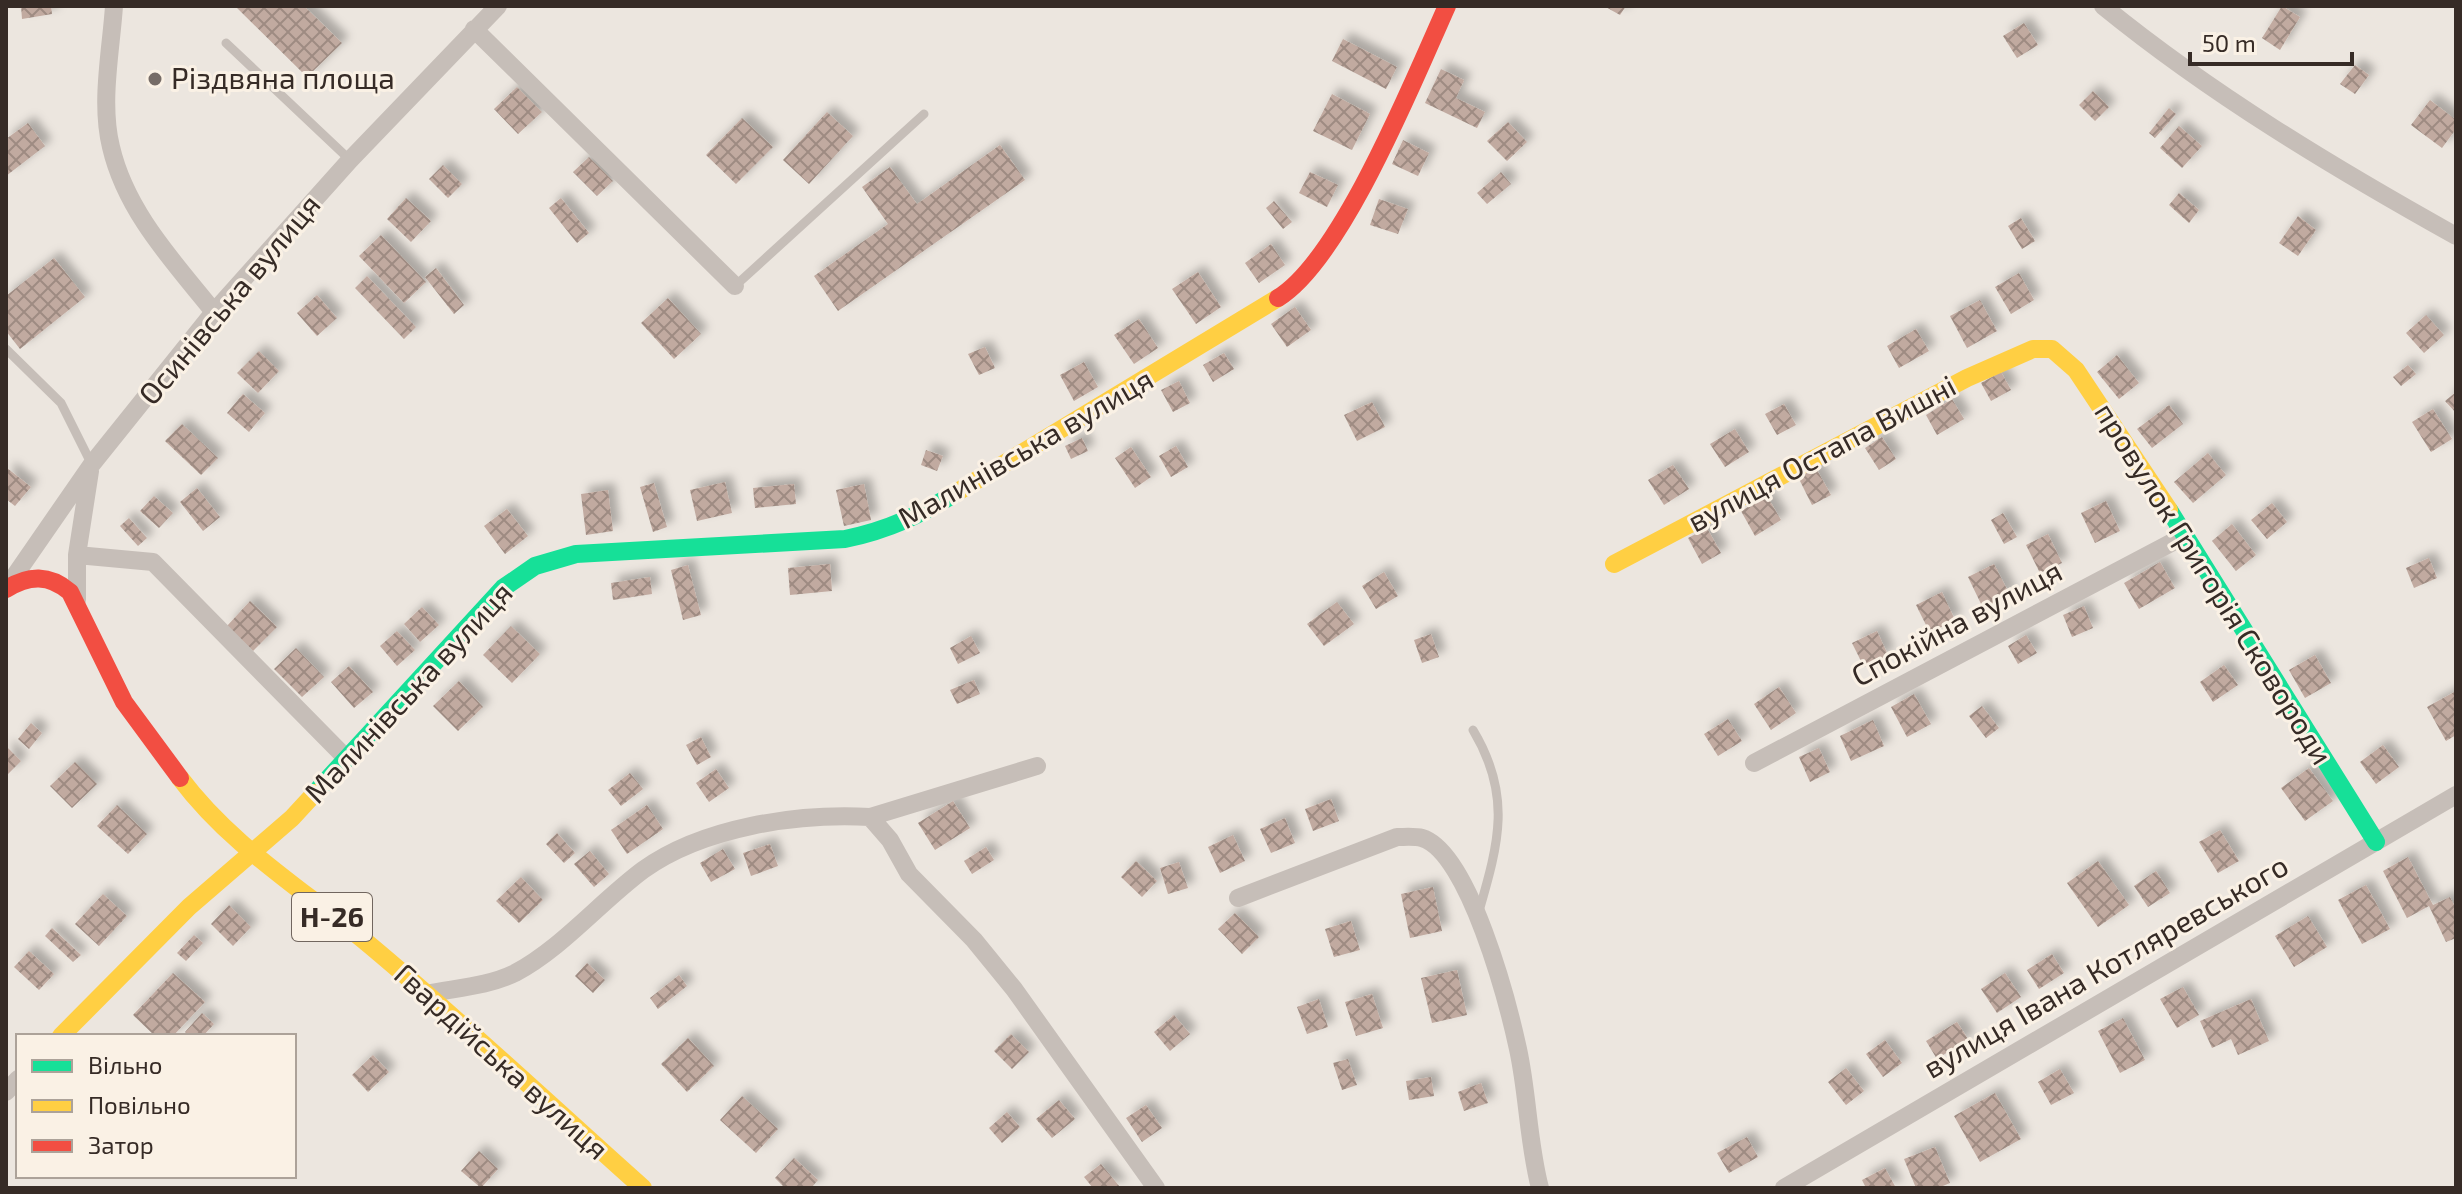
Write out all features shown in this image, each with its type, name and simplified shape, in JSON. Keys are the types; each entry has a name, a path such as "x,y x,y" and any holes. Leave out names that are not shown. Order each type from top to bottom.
{"street":[{"path":"114,6 107,113 111,147 128,194 151,234 214,312"},
{"name":"Осинівська вулиця","path":"7,588 92,464 214,312 350,160 498,6"},
{"name":"Малинівська вулиця","path":"63,1034 189,907 292,818 503,588 535,566 576,554 845,539 880,532 913,519 1291,290 1324,251 1355,203 1447,6"},
{"path":"2103,6 2164,56 2396,202 2456,236"},
{"path":"474,29 735,286"},
{"name":"провулок Григорія Сковороди","path":"2033,349 2052,349 2076,370 2186,535 2376,842"},
{"name":"вулиця Остапа Вишні","path":"1614,564 1967,378 2033,349"},
{"path":"77,601 77,555 92,464"},
{"name":"Спокійна вулиця","path":"1754,763 2186,535"},
{"path":"77,555 153,562 347,759"},
{"name":"Гвардійська вулиця","path":"7,588 38,576 54,579 77,601 124,702 198,802 250,854 365,941 643,1188"},
{"path":"426,994 513,974 643,871 703,838 739,829 841,816 870,817 1037,766"},
{"name":"вулиця Івана Котляревського","path":"1784,1188 2456,795"},
{"path":"870,817 890,840 909,874 974,940 1014,989 1156,1188"},
{"path":"1238,898 1364,847 1397,837 1422,838 1440,849 1459,872 1479,915 1518,1050 1532,1157 1540,1188"}],"lane":[{"path":"226,43 350,160"},
{"path":"735,286 924,114"},
{"path":"6,349 26,373 61,403 92,464"},
{"path":"1473,730 1489,757 1499,790 1499,844 1479,915"}],"building":[{"path":"21,6 51,6 52,14 22,19"},
{"path":"235,6 304,6 342,43 307,77"},
{"path":"1604,6 1626,6 1620,15"},
{"path":"2282,6 2300,17 2280,50 2262,38"},
{"path":"2024,23 2038,45 2017,58 2003,36"},
{"path":"1343,39 1397,67 1386,89 1332,61"},
{"path":"2355,65 2369,75 2355,94 2340,84"},
{"path":"1441,69 1464,80 1456,98 1485,112 1477,128 1425,103"},
{"path":"517,87 542,112 518,134 494,109"},
{"path":"2093,91 2109,107 2095,121 2079,105"},
{"path":"1332,94 1370,114 1352,150 1313,131"},
{"path":"2430,100 2456,120 2456,129 2442,148 2411,125"},
{"path":"2169,108 2176,114 2155,138 2149,133"},
{"path":"827,112 853,136 809,184 783,160"},
{"path":"742,118 773,147 736,184 706,155"},
{"path":"1508,122 1527,142 1507,161 1487,141"},
{"path":"28,123 45,146 6,176 6,139"},
{"path":"2179,126 2202,146 2182,168 2160,148"},
{"path":"1403,140 1429,153 1418,176 1392,164"},
{"path":"1000,145 1025,180 838,311 814,276 888,224 862,187 890,167 917,204"},
{"path":"589,157 613,181 597,196 573,172"},
{"path":"443,165 462,184 448,198 429,179"},
{"path":"1310,172 1338,185 1327,207 1299,193"},
{"path":"1501,172 1511,184 1487,204 1477,193"},
{"path":"2179,193 2199,210 2189,223 2169,205"},
{"path":"406,198 431,221 411,242 387,219"},
{"path":"561,198 589,233 577,243 549,208"},
{"path":"1379,199 1408,209 1398,234 1370,225"},
{"path":"1274,201 1292,222 1283,229 1266,208"},
{"path":"2298,216 2316,230 2298,256 2279,243"},
{"path":"2021,218 2035,241 2022,249 2008,226"},
{"path":"381,235 426,282 404,303 359,256"},
{"path":"1271,244 1285,265 1259,283 1245,263"},
{"path":"54,258 85,297 20,349 6,331 6,296"},
{"path":"436,268 464,305 454,314 425,277"},
{"path":"1198,272 1221,307 1196,324 1172,289"},
{"path":"2019,273 2034,300 2011,314 1995,287"},
{"path":"367,276 416,327 404,339 355,288"},
{"path":"317,295 337,318 317,336 297,313"},
{"path":"668,298 701,334 674,359 641,323"},
{"path":"1980,300 1997,331 1967,348 1950,316"},
{"path":"1295,307 1311,330 1287,347 1271,324"},
{"path":"2426,315 2444,335 2424,353 2406,333"},
{"path":"1139,319 1158,348 1134,364 1114,335"},
{"path":"1916,329 1929,351 1899,368 1887,346"},
{"path":"985,347 995,368 979,375 968,354"},
{"path":"259,351 279,371 258,393 237,373"},
{"path":"1224,353 1234,369 1213,382 1203,365"},
{"path":"2117,355 2139,383 2119,399 2097,372"},
{"path":"1084,362 1098,387 1074,401 1060,375"},
{"path":"2408,365 2416,374 2401,386 2393,377"},
{"path":"2001,372 2011,390 1991,401 1981,383"},
{"path":"1179,381 1190,403 1173,412 1161,390"},
{"path":"2456,392 2456,413 2445,401"},
{"path":"243,394 265,413 249,432 227,413"},
{"path":"1952,399 1964,419 1937,435 1926,415"},
{"path":"1372,402 1385,427 1357,441 1344,415"},
{"path":"1784,404 1796,425 1777,435 1765,414"},
{"path":"2169,405 2183,424 2152,448 2137,429"},
{"path":"2433,409 2452,439 2431,452 2412,422"},
{"path":"182,424 218,458 201,475 165,441"},
{"path":"1735,429 1749,452 1725,467 1710,444"},
{"path":"1882,437 1896,459 1879,470 1865,448"},
{"path":"1082,438 1088,451 1071,459 1065,446"},
{"path":"1176,446 1188,467 1171,477 1159,456"},
{"path":"1131,447 1151,477 1135,488 1115,458"},
{"path":"926,450 943,456 937,471 921,465"},
{"path":"2208,453 2226,475 2193,503 2174,482"},
{"path":"1673,465 1689,489 1664,505 1648,480"},
{"path":"7,468 31,487 15,506 6,499"},
{"path":"1816,468 1831,495 1812,505 1798,477"},
{"path":"725,482 732,513 697,521 690,490"},
{"path":"654,483 667,527 653,532 640,487"},
{"path":"794,484 796,504 755,508 753,488"},
{"path":"864,484 871,520 844,526 836,490"},
{"path":"197,488 220,517 203,531 180,502"},
{"path":"608,490 613,531 586,535 581,494"},
{"path":"154,496 173,513 159,528 140,511"},
{"path":"1767,496 1781,520 1755,536 1741,511"},
{"path":"2106,501 2120,531 2095,543 2081,513"},
{"path":"2272,503 2287,522 2267,539 2251,520"},
{"path":"507,509 528,536 505,554 484,526"},
{"path":"2003,513 2017,537 2004,544 1991,520"},
{"path":"129,518 147,538 138,546 120,526"},
{"path":"2232,524 2256,555 2236,571 2212,541"},
{"path":"1707,528 1721,553 1702,564 1688,538"},
{"path":"2048,534 2062,563 2040,573 2026,545"},
{"path":"2429,558 2437,578 2414,588 2406,568"},
{"path":"2160,562 2175,588 2139,609 2124,583"},
{"path":"830,564 832,591 790,595 788,568"},
{"path":"1994,564 2010,595 1983,608 1968,577"},
{"path":"688,565 701,615 683,620 671,570"},
{"path":"1384,572 1398,596 1376,609 1362,586"},
{"path":"650,577 652,594 613,600 611,583"},
{"path":"1942,592 1955,620 1930,633 1916,605"},
{"path":"250,601 277,627 253,651 227,626"},
{"path":"1337,602 1354,624 1324,646 1307,624"},
{"path":"2084,606 2093,628 2072,637 2063,615"},
{"path":"422,607 439,625 420,642 404,624"},
{"path":"511,626 540,654 512,683 483,655"},
{"path":"397,631 415,650 397,666 380,646"},
{"path":"1877,631 1888,655 1864,667 1852,643"},
{"path":"1431,634 1439,657 1422,663 1414,640"},
{"path":"2026,635 2037,653 2018,664 2008,646"},
{"path":"971,636 980,653 958,664 950,648"},
{"path":"296,648 324,677 302,697 274,669"},
{"path":"2315,655 2331,683 2305,698 2289,670"},
{"path":"2224,665 2238,685 2213,702 2200,682"},
{"path":"349,666 373,692 354,708 331,682"},
{"path":"974,680 980,694 957,704 950,690"},
{"path":"459,681 483,707 458,731 433,706"},
{"path":"1779,687 1796,713 1771,730 1754,704"},
{"path":"2456,691 2456,735 2446,741 2427,707"},
{"path":"1914,694 1931,724 1907,737 1891,707"},
{"path":"1982,706 1999,728 1986,738 1969,716"},
{"path":"1728,719 1742,741 1718,756 1704,734"},
{"path":"1873,720 1884,746 1851,761 1840,736"},
{"path":"31,723 42,733 29,749 18,739"},
{"path":"701,737 711,757 697,765 686,745"},
{"path":"2383,745 2399,767 2376,784 2360,762"},
{"path":"6,746 21,761 6,776"},
{"path":"1819,748 1830,772 1810,782 1799,757"},
{"path":"75,762 97,784 72,808 50,786"},
{"path":"2309,768 2333,801 2305,821 2281,788"},
{"path":"716,769 729,788 709,802 696,783"},
{"path":"630,773 643,789 621,806 608,790"},
{"path":"1331,799 1339,821 1313,831 1305,809"},
{"path":"953,801 970,828 935,850 918,823"},
{"path":"117,805 147,834 128,854 97,826"},
{"path":"647,805 663,829 627,854 611,830"},
{"path":"1285,818 1295,843 1271,853 1260,829"},
{"path":"2220,830 2239,861 2218,873 2199,842"},
{"path":"557,833 575,853 564,863 546,844"},
{"path":"1233,835 1245,861 1220,873 1208,847"},
{"path":"770,844 778,866 751,876 743,853"},
{"path":"986,847 994,860 972,874 964,861"},
{"path":"723,849 735,869 711,882 700,863"},
{"path":"590,851 609,874 594,887 574,864"},
{"path":"2408,857 2433,905 2450,897 2456,909 2456,938 2446,942 2429,906 2407,918 2383,871"},
{"path":"1136,861 1157,881 1142,897 1121,877"},
{"path":"2098,861 2129,905 2098,927 2067,883"},
{"path":"1179,862 1188,888 1168,894 1160,868"},
{"path":"2156,871 2170,893 2148,907 2134,886"},
{"path":"521,877 543,900 519,923 496,901"},
{"path":"2366,885 2390,929 2362,944 2338,900"},
{"path":"1433,887 1442,931 1410,938 1401,894"},
{"path":"103,894 127,916 99,946 75,924"},
{"path":"229,905 251,927 233,946 211,924"},
{"path":"1235,913 1259,937 1242,954 1218,929"},
{"path":"2308,916 2327,947 2294,967 2275,936"},
{"path":"1351,921 1360,950 1334,957 1325,929"},
{"path":"52,928 81,955 73,962 45,936"},
{"path":"194,935 203,943 186,961 177,953"},
{"path":"29,951 54,974 39,990 14,967"},
{"path":"2052,954 2064,973 2039,989 2027,970"},
{"path":"587,963 605,980 593,993 575,976"},
{"path":"1457,970 1467,1015 1432,1023 1421,978"},
{"path":"173,973 205,1002 175,1034 153,1034 133,1015"},
{"path":"2005,973 2021,997 1997,1013 1981,989"},
{"path":"679,975 687,986 658,1009 650,998"},
{"path":"2183,987 2199,1015 2177,1028 2160,999"},
{"path":"1372,994 1383,1028 1356,1036 1345,1002"},
{"path":"1319,999 1328,1027 1307,1034 1297,1007"},
{"path":"2251,999 2269,1041 2238,1055 2231,1039 2212,1048 2200,1021"},
{"path":"202,1013 214,1024 205,1034 185,1032"},
{"path":"1174,1015 1190,1034 1170,1051 1154,1032"},
{"path":"2123,1018 2145,1060 2120,1073 2098,1031"},
{"path":"1957,1022 1968,1039 1937,1059 1926,1041"},
{"path":"1011,1034 1029,1052 1012,1069 994,1051"},
{"path":"688,1038 714,1066 687,1092 661,1064"},
{"path":"1885,1040 1902,1063 1883,1077 1866,1054"},
{"path":"373,1055 389,1072 368,1092 352,1075"},
{"path":"1348,1059 1357,1085 1342,1090 1333,1063"},
{"path":"1846,1068 1864,1091 1846,1105 1828,1082"},
{"path":"2060,1069 2074,1093 2051,1105 2038,1082"},
{"path":"1431,1077 1434,1096 1409,1100 1406,1081"},
{"path":"1481,1083 1488,1103 1464,1111 1458,1092"},
{"path":"1995,1093 2021,1139 1980,1162 1954,1116"},
{"path":"742,1096 778,1129 756,1153 720,1120"},
{"path":"1059,1100 1075,1119 1052,1138 1036,1119"},
{"path":"1146,1105 1162,1128 1142,1142 1126,1118"},
{"path":"1007,1112 1020,1127 1002,1143 989,1128"},
{"path":"1747,1137 1758,1157 1729,1173 1717,1153"},
{"path":"1935,1147 1950,1183 1938,1188 1916,1188 1904,1159"},
{"path":"479,1151 498,1169 481,1188 461,1171"},
{"path":"794,1158 818,1180 811,1188 785,1188 775,1178"},
{"path":"1101,1164 1120,1187 1093,1188 1084,1177"},
{"path":"1885,1168 1896,1188 1866,1188 1862,1180"}],"traffic: fast":[{"path":"315,793 503,588 535,566 576,554 845,539 905,520 959,491"},
{"path":"2169,510 2376,842"}],"traffic: slow":[{"path":"959,491 1278,298"},
{"path":"1614,564 1967,378 2033,349 2052,349 2076,370 2169,510"},
{"path":"180,778 244,846 401,972 643,1188"},
{"path":"63,1034 189,907 292,818 315,793"}],"traffic: jam":[{"path":"1278,298 1302,277 1327,246 1351,207 1396,119 1447,6"},
{"path":"6,589 39,578 54,582 70,592 124,702 180,778"}],"place":[{"name":"Різдвяна площа","path":"155,79"}]}
